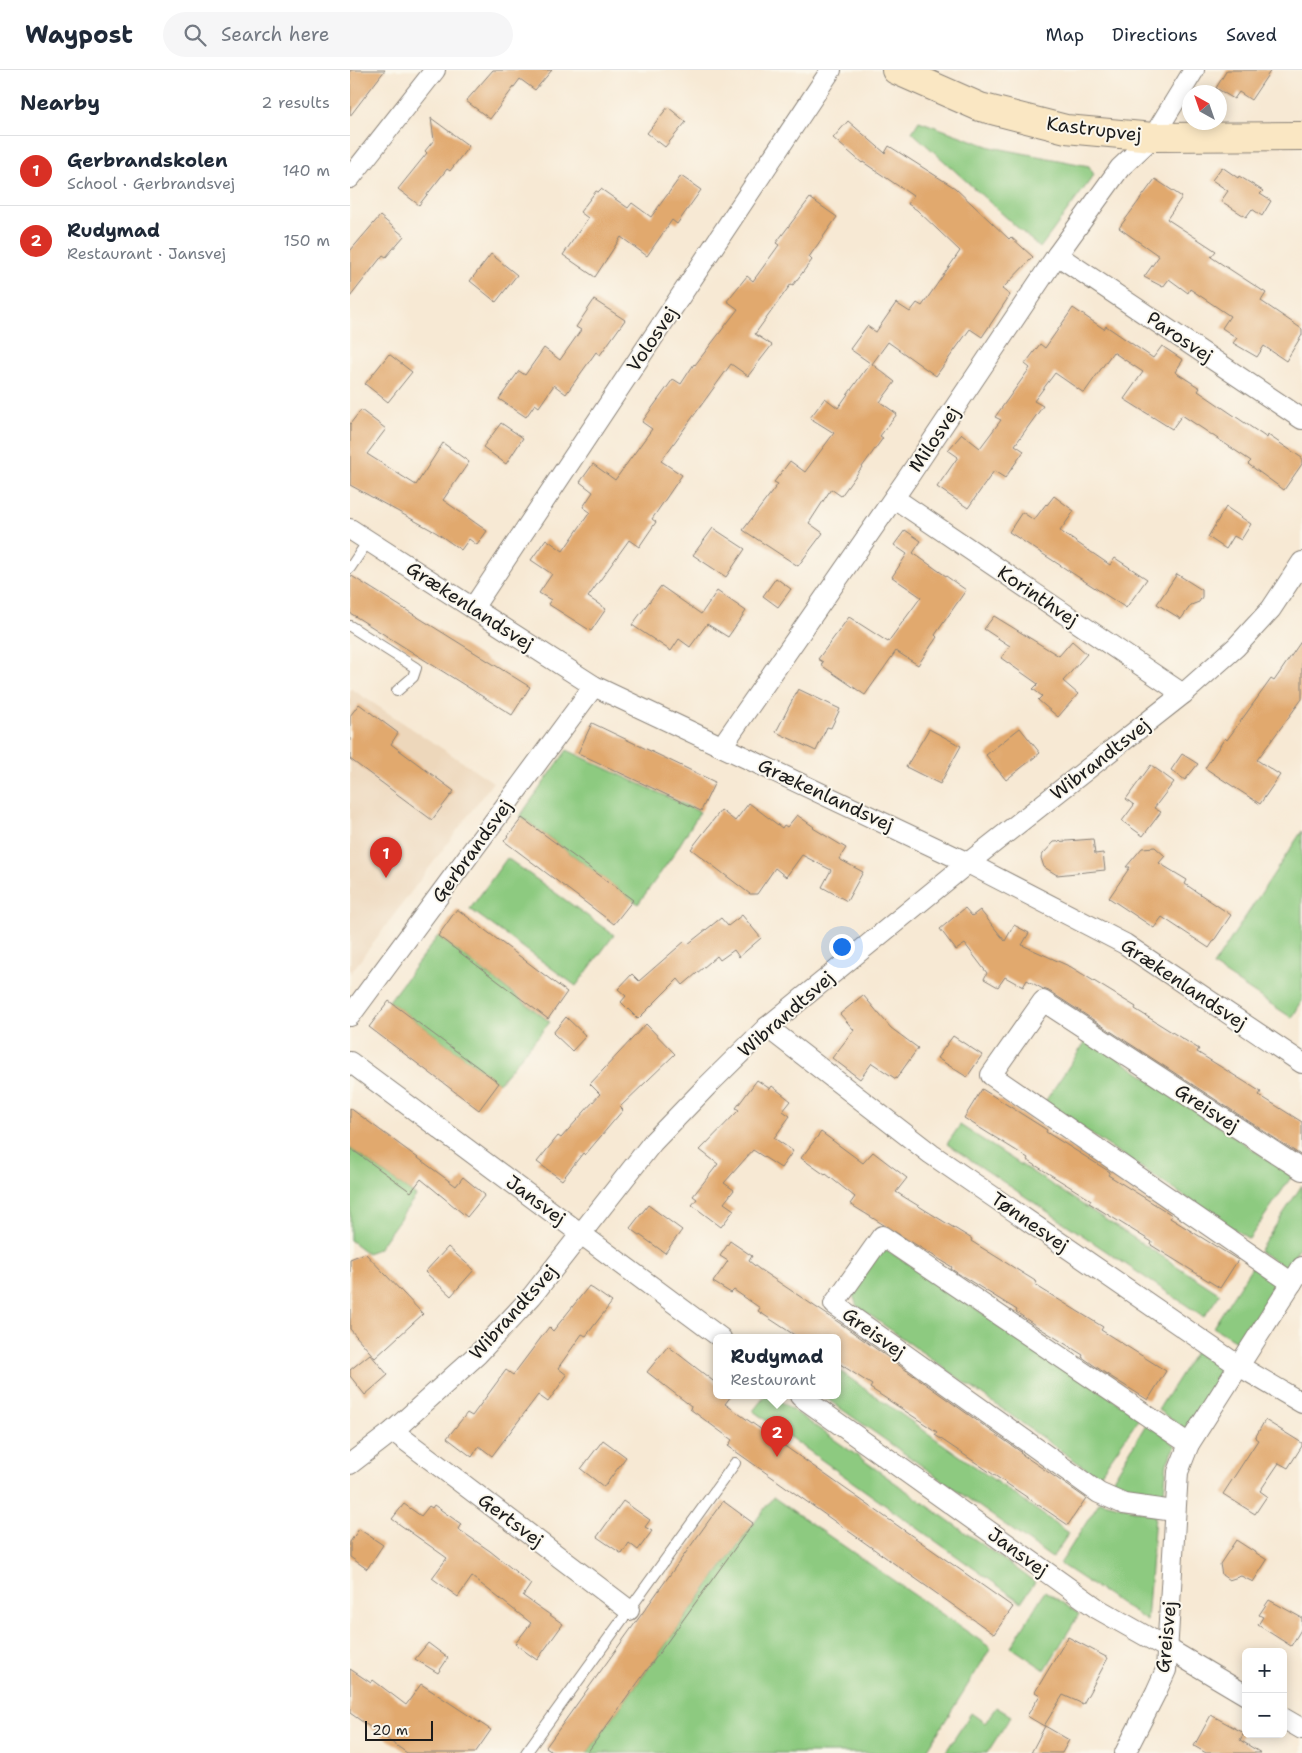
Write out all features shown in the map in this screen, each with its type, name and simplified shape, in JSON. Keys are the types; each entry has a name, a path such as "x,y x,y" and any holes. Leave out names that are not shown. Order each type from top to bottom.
{"street":[{"path":"350,178 435,70"},
{"name":"Volosvej","path":"473,608 831,70"},
{"name":"Kastrupvej","path":"896,70 980,107 1066,129 1153,137 1302,136"},
{"name":"Milosvej","path":"722,746 894,498 1057,256 1120,168 1153,137 1194,70"},
{"name":"Parosvej","path":"1057,256 1302,418"},
{"name":"Korinthvej","path":"894,498 1183,694"},
{"name":"Grækenlandsvej","path":"350,529 594,686 968,863 1125,944 1302,1063"},
{"name":"Wibrandtsvej","path":"350,1464 393,1431 478,1354 532,1296 654,1142 767,1027 968,863 1183,694 1236,647 1271,609 1302,562"},
{"name":"Gerbrandsvej","path":"350,1016 594,686"},
{"name":"Greisvej","path":"1125,1753 1166,1670 1174,1511 1178,1472 1189,1444 1297,1275 991,1075 1043,1001 1302,1170"},
{"name":"Tønnesvej","path":"767,1027 931,1154 1239,1366 1302,1403"},
{"name":"Jansvej","path":"350,1062 716,1334"},
{"name":"Greisvej","path":"1174,1511 1124,1504 1099,1493 834,1304 882,1236 1189,1444"},
{"name":"Jansvej","path":"804,1399 1098,1609 1243,1693"},
{"name":"Gertsvej","path":"393,1431 629,1610"},
{"path":"1287,1720 1302,1729"}],"lane":[{"path":"350,568 368,541"},
{"path":"350,626 416,668 412,677 397,691"},
{"path":"526,1753 736,1463"}],"shaded area":[{"path":"350,688 493,782 350,974"}],"green space":[{"path":"919,121 991,147 1089,166 1094,175 1040,248 912,132"},
{"path":"567,750 700,812 672,857 638,904 520,816"},
{"path":"1302,831 1302,1001 1292,1018 1213,966"},
{"path":"507,858 614,935 576,986 470,909"},
{"path":"438,936 550,1022 499,1083 389,1001"},
{"path":"1088,1038 1292,1176 1249,1239 1044,1103"},
{"path":"960,1125 1220,1294 1204,1317 947,1144"},
{"path":"350,1148 416,1196 378,1249 367,1253 350,1240"},
{"path":"1302,1185 1302,1244 1286,1268 1259,1251"},
{"path":"887,1250 1140,1417 1098,1477 857,1306 853,1295 854,1285 877,1253"},
{"path":"1253,1265 1278,1281 1242,1338 1236,1341 1213,1327"},
{"path":"1195,1352 1219,1368 1218,1377 1185,1429 1158,1410"},
{"path":"841,1372 1069,1533 1052,1558 827,1399 841,1399"},
{"path":"763,1399 777,1399 1035,1582 1021,1602 753,1411"},
{"path":"1148,1421 1176,1446 1167,1463 1163,1501 1134,1500 1107,1489"},
{"path":"773,1497 991,1648 925,1753 587,1753"},
{"path":"1100,1501 1155,1515 1147,1621 1060,1564"},
{"path":"1045,1591 1079,1614 1045,1670 1011,1647"},
{"path":"996,1707 1011,1716 987,1753 945,1753 971,1713 985,1723"}],"building":[{"path":"350,70 385,70 350,116"},
{"path":"493,70 552,70 535,90 520,79 490,119 466,101"},
{"path":"1227,70 1271,70 1251,100 1239,92 1234,99 1227,95 1227,85 1218,85"},
{"path":"668,107 686,122 665,147 647,133"},
{"path":"431,118 469,146 450,171 447,169 419,205 398,189 427,153 425,151 434,140"},
{"path":"848,121 885,153 889,146 955,188 1009,239 1011,237 1033,257 1002,289 1010,295 982,337 970,329 936,376 888,342 872,364 895,382 880,402 897,414 880,436 883,438 841,496 831,489 809,523 823,533 798,566 743,530 778,484 774,482 790,461 805,472 834,433 810,418 825,398 838,408 870,363 850,349 867,326 876,332 896,303 910,312 917,303 922,306 960,251 917,210 908,204 913,196 862,163 833,138"},
{"path":"1222,167 1263,191 1260,194 1271,201 1262,216 1252,209 1246,217 1221,201 1228,191 1212,180"},
{"path":"681,176 701,190 677,224 672,220 647,256 621,237 595,277 563,255 588,218 580,212 596,191 598,192 601,189 628,208 632,203 651,217"},
{"path":"1155,179 1182,197 1167,219 1216,251 1211,257 1266,293 1261,301 1302,329 1302,335 1286,361 1264,346 1257,357 1233,343 1237,338 1222,328 1230,316 1190,289 1188,293 1169,279 1163,287 1144,277 1159,256 1119,228"},
{"path":"810,198 837,217 809,257 812,260 793,285 791,284 755,334 772,345 748,376 731,364 661,461 682,475 652,519 656,522 639,547 629,540 588,597 606,609 591,631 548,604 551,600 539,593 552,574 531,560 546,539 563,551 590,512 583,507 593,492 580,482 593,464 615,480 652,429 642,422 673,379 681,384 694,364 738,309 727,301 747,276 753,281 779,245 776,243"},
{"path":"380,216 404,236 386,257 383,255 350,297 350,251"},
{"path":"491,254 517,275 496,302 470,281"},
{"path":"594,300 625,320 600,355 596,352 566,394 554,385 539,407 535,404 526,417 499,399 519,371 525,375 544,348 560,360 581,330 576,327"},
{"path":"1073,308 1104,329 1106,326 1153,358 1162,346 1183,360 1175,372 1200,388 1198,391 1267,438 1268,435 1302,458 1302,464 1284,490 1248,464 1251,461 1182,415 1172,429 1124,399 1143,372 1113,352 1084,393 1055,373 1034,401 1043,406 1015,445 1024,451 1005,478 994,471 968,508 937,487 958,457 948,450 962,434 980,448 1001,420 995,417 1030,368 1025,364 1040,344 1045,348"},
{"path":"389,354 412,372 388,402 365,384"},
{"path":"361,410 386,429 367,454 416,485 443,443 469,462 443,500 487,531 477,545 469,539 461,550 437,533 350,485 350,424"},
{"path":"501,423 523,438 506,464 483,447"},
{"path":"1054,496 1074,511 1060,531 1110,565 1115,558 1147,579 1126,608 1009,532 1022,512 1034,520"},
{"path":"1226,507 1251,524 1241,540 1234,536 1226,549 1208,537"},
{"path":"713,528 745,549 726,577 693,555"},
{"path":"905,530 921,541 913,553 966,590 935,635 937,637 918,665 896,651 865,695 821,665 823,662 818,659 849,617 888,642 921,597 892,577 907,554 894,545"},
{"path":"1177,574 1202,590 1202,597 1199,602 1191,605 1181,619 1157,604"},
{"path":"350,575 530,687 512,715 350,613"},
{"path":"776,578 791,589 778,607 763,596"},
{"path":"661,586 701,614 717,591 746,611 728,637 707,624 690,647 679,639 671,651 632,625"},
{"path":"994,616 1059,656 1072,641 1087,654 1063,681 1078,694 1058,717 1038,700 1042,696 1033,689 1038,684 1001,658 1010,646 984,629"},
{"path":"1302,640 1302,699 1257,760 1280,775 1260,804 1205,768 1225,738 1227,740 1271,679 1274,681"},
{"path":"798,689 840,709 831,728 827,727 816,751 776,732"},
{"path":"359,704 398,733 391,744 454,791 432,820 350,759 350,716"},
{"path":"592,723 715,782 701,811 578,753"},
{"path":"1020,728 1040,753 1006,780 986,755"},
{"path":"929,729 961,746 940,784 906,767"},
{"path":"1182,754 1198,764 1185,780 1171,770"},
{"path":"1151,765 1174,782 1154,808 1161,812 1143,836 1122,821 1134,805 1126,799"},
{"path":"749,803 782,828 784,825 787,827 797,815 813,828 846,848 839,859 863,872 847,901 822,887 831,870 802,855 786,877 775,868 757,894 750,894 691,849 721,810 735,821"},
{"path":"522,818 633,900 614,924 504,841"},
{"path":"1093,839 1095,854 1103,853 1105,870 1057,875 1044,867 1041,858 1054,842"},
{"path":"1155,847 1165,856 1159,863 1187,880 1185,884 1231,915 1209,948 1162,917 1154,928 1109,898 1130,867 1126,867 1142,848"},
{"path":"965,908 972,916 980,910 1005,941 1014,925 1029,933 1022,945 1071,967 1136,1007 1135,1009 1199,1049 1197,1052 1261,1092 1259,1095 1302,1122 1302,1156 1049,991 1027,980 1023,987 1005,977 998,987 984,979 987,973 965,944 956,950 940,929"},
{"path":"457,909 567,992 548,1019 438,936"},
{"path":"742,915 761,938 739,957 734,950 720,960 717,956 683,985 678,979 638,1019 621,1002 626,996 618,989 632,974 639,981 685,941 688,944 721,918 728,926"},
{"path":"863,995 891,1028 918,1048 896,1079 872,1063 860,1079 832,1058 854,1030 840,1014"},
{"path":"389,1001 499,1083 479,1110 369,1027"},
{"path":"566,1017 586,1036 572,1051 553,1033"},
{"path":"646,1024 675,1054 620,1107 623,1110 585,1155 583,1153 562,1180 537,1162 558,1136 561,1138 600,1094 590,1084"},
{"path":"953,1036 982,1055 967,1077 937,1058"},
{"path":"757,1080 770,1089 772,1086 791,1101 783,1111 790,1116 774,1138 793,1151 781,1168 753,1150 724,1183 734,1190 724,1203 734,1210 721,1227 692,1205 697,1199 693,1196 718,1164 700,1150 739,1110 736,1108"},
{"path":"982,1089 1110,1172 1108,1175 1172,1215 1170,1218 1238,1260 1220,1288 1151,1245 1152,1242 1089,1203 1091,1200 964,1118"},
{"path":"350,1108 456,1186 463,1177 485,1195 467,1217 421,1179 411,1192 350,1148"},
{"path":"821,1132 863,1163 873,1152 907,1178 896,1192 1037,1282 1035,1285 1103,1327 1101,1330 1166,1371 1148,1400 1016,1312 1017,1310 951,1269 952,1267 850,1204 855,1197 826,1174 801,1158"},
{"path":"648,1205 682,1230 665,1253 630,1228"},
{"path":"730,1241 752,1256 749,1261 759,1269 844,1326 1020,1453 1086,1498 1068,1525 935,1435 937,1432 870,1388 872,1385 841,1365 841,1334 793,1334 758,1311 760,1308 734,1290 731,1293 713,1282 728,1261 720,1256"},
{"path":"448,1247 474,1270 451,1296 425,1272"},
{"path":"365,1253 423,1314 375,1358 350,1329 350,1259"},
{"path":"589,1286 612,1302 586,1336 582,1334 558,1368 567,1375 548,1402 538,1395 492,1456 479,1446 472,1457 447,1438 467,1413 472,1416 506,1370 513,1375 549,1327 553,1331"},
{"path":"668,1346 713,1381 713,1399 729,1399 725,1404 1013,1607 994,1634 728,1446 732,1440 690,1409 691,1406 647,1372"},
{"path":"370,1354 388,1375 365,1395 350,1376 350,1370"},
{"path":"1265,1420 1302,1443 1302,1446 1288,1468 1279,1463 1260,1491 1267,1496 1255,1514 1223,1494 1258,1440 1255,1438"},
{"path":"603,1440 626,1457 604,1487 581,1469"},
{"path":"623,1501 650,1520 645,1527 652,1531 638,1550 629,1543 622,1554 597,1537"},
{"path":"723,1501 753,1523 587,1753 555,1753 546,1747"},
{"path":"404,1504 421,1516 429,1506 432,1508 434,1505 461,1524 458,1529 490,1551 531,1584 523,1596 563,1624 537,1660 515,1644 531,1623 472,1577 458,1597 432,1578 447,1558 392,1519"},
{"path":"359,1529 383,1545 367,1569 350,1557 350,1542"},
{"path":"1236,1540 1267,1560 1253,1582 1241,1576 1229,1580 1222,1575 1220,1564"},
{"path":"1269,1600 1302,1618 1302,1628 1291,1646 1258,1625 1263,1617 1259,1615"},
{"path":"1068,1637 1108,1658 1083,1704 1063,1695 1044,1726 1027,1716 1040,1695 1035,1692"},
{"path":"428,1643 448,1658 438,1673 415,1659"},
{"path":"350,1669 371,1683 373,1680 406,1705 421,1684 491,1730 475,1753 407,1753 350,1713"},
{"path":"1211,1715 1242,1732 1240,1740 1261,1753 1206,1753 1194,1746"},
{"path":"1045,1726 1069,1740 1062,1753 1031,1753"}],"place":[{"name":"Gerbrandskolen","path":"386,878"},
{"name":"Rudymad","path":"777,1457"}]}
